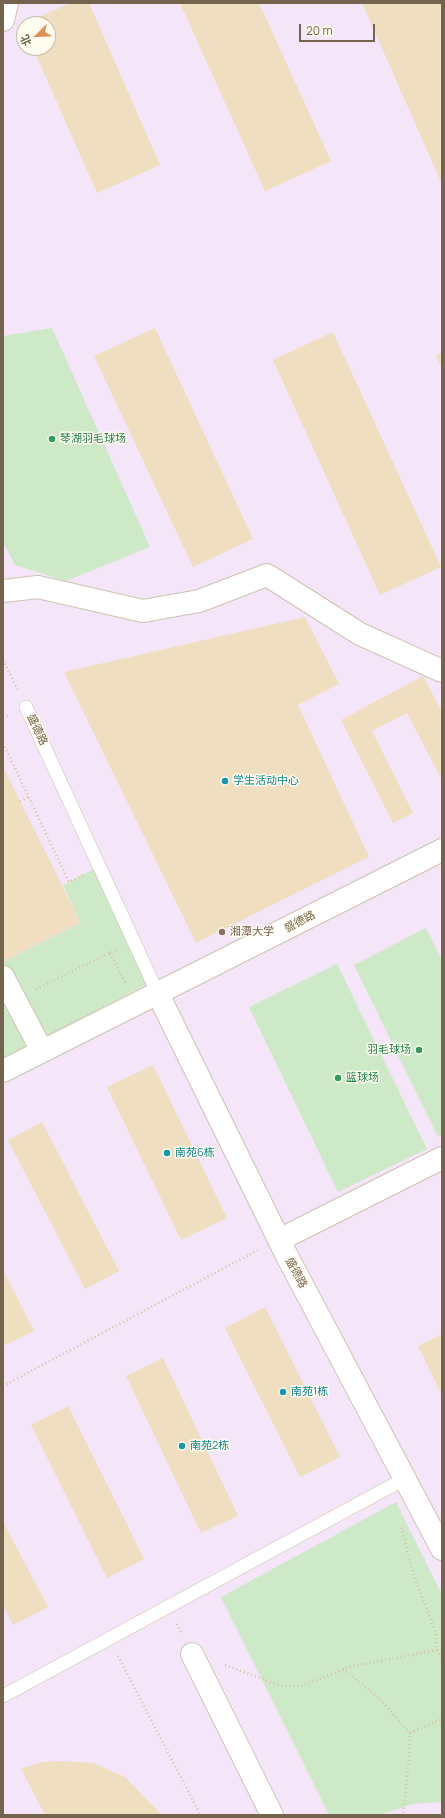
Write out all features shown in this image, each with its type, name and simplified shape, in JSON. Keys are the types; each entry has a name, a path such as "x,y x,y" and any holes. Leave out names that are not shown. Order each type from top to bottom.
{"street":[{"path":"3,20 7,3"},
{"path":"3,591 38,587 143,611 199,601 267,575 360,634 442,671"},
{"name":"盛德路","path":"3,1071 442,850"},
{"path":"3,977 42,1051"},
{"name":"盛德路","path":"158,994 279,1240 406,1478 442,1549"},
{"path":"279,1240 442,1158"},
{"path":"192,1654 272,1815"}],"lane":[{"name":"盛德路","path":"26,707 158,994"},
{"path":"3,1696 406,1478"}],"path":[{"path":"3,660 26,707"},
{"path":"3,743 69,882 85,874"},
{"path":"20,801 28,797"},
{"path":"14,999 120,948"},
{"path":"110,953 127,986"},
{"path":"3,1386 279,1240"},
{"path":"400,1519 404,1541 414,1576 435,1631 437,1650 442,1660"},
{"path":"192,1654 281,1686 300,1686 343,1670 383,1659 437,1650"},
{"path":"117,1653 199,1815"},
{"path":"343,1670 378,1697 410,1733 403,1815"},
{"path":"410,1733 442,1719"}],"shaded area":[{"name":"湘潭大学","path":"3,3 442,3 442,1815 3,1815"}],"green space":[{"name":"琴湖羽毛球场","path":"52,328 150,547 66,581 15,565 3,542 3,336"},
{"path":"96,868 149,983 3,1059 3,1004 14,999 3,977 3,962 81,923 63,885"},
{"name":"羽毛球场","path":"426,928 442,961 442,1135 438,1137 354,965"},
{"name":"篮球场","path":"337,964 427,1149 338,1192 249,1007"},
{"path":"396,1502 442,1595 442,1802 413,1804 379,1815 329,1815 221,1597"}],"building":[{"path":"71,3 89,3 160,165 97,193 37,56 56,56 56,16 41,16"},
{"path":"180,3 259,3 331,161 265,191"},
{"path":"362,3 442,3 442,184"},
{"path":"155,328 253,539 193,567 94,356"},
{"path":"333,332 441,567 380,595 273,360"},
{"path":"442,352 442,369 436,355"},
{"name":"学生活动中心","path":"305,617 339,684 298,705 369,857 196,943 64,672"},
{"path":"423,676 442,712 442,780 407,713 372,731 413,813 393,823 341,720"},
{"path":"3,767 81,923 3,962"},
{"name":"南苑6栋","path":"153,1065 227,1218 181,1240 107,1087"},
{"path":"42,1122 119,1271 85,1289 8,1140"},
{"path":"3,1270 34,1331 3,1346"},
{"name":"南苑1栋","path":"265,1307 340,1457 300,1477 225,1328"},
{"path":"442,1334 442,1395 418,1346"},
{"name":"南苑2栋","path":"163,1358 238,1516 201,1533 126,1376"},
{"path":"68,1406 144,1559 107,1578 31,1425"},
{"path":"3,1522 48,1607 13,1625 3,1606"},
{"path":"62,1761 93,1763 125,1777 162,1815 45,1815 21,1769 41,1762"}],"place":[{"name":"琴湖羽毛球场","path":"52,439"},
{"name":"学生活动中心","path":"225,781"},
{"name":"湘潭大学","path":"222,932"},
{"name":"羽毛球场","path":"419,1050"},
{"name":"篮球场","path":"338,1078"},
{"name":"南苑6栋","path":"167,1153"},
{"name":"南苑1栋","path":"283,1392"},
{"name":"南苑2栋","path":"182,1446"}]}
